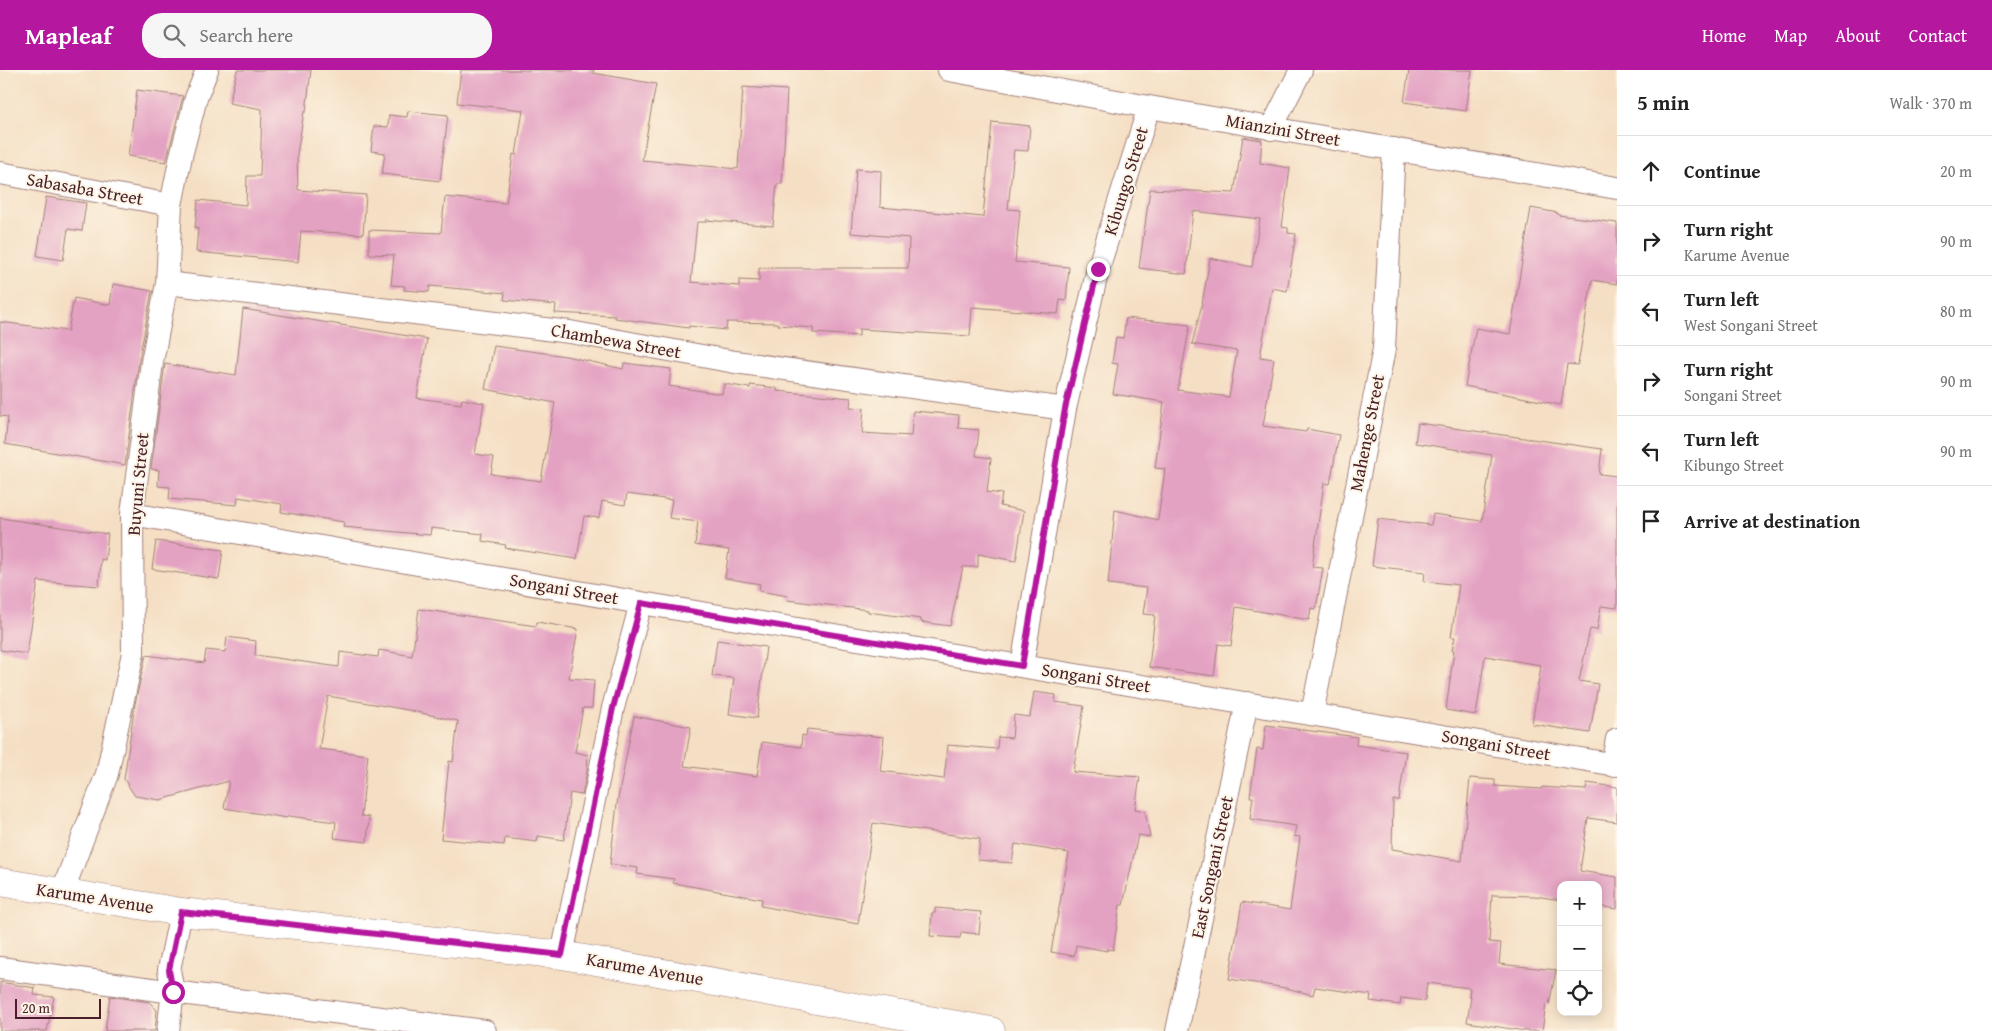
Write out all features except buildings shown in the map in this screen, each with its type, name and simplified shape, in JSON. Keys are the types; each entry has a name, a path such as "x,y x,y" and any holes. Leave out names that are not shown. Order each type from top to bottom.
{"main road":[{"name":"Karume Avenue","path":"0,882 62,893 178,924 562,955 991,1031"}],"street":[{"name":"Buyuni Street","path":"62,893 107,774 133,653 132,514 152,362 166,283 171,205 196,98 207,70"},
{"name":"Mianzini Street","path":"949,70 1271,129 1617,188"},
{"path":"1271,129 1301,70"},
{"name":"Kibungo Street","path":"1022,666 1065,409 1098,269 1149,107"},
{"name":"Mahenge Street","path":"1312,714 1384,348 1394,150"},
{"name":"Sabasaba Street","path":"0,174 171,205"},
{"name":"Chambewa Street","path":"166,283 570,332 735,362 1065,409"},
{"name":"Songani Street","path":"132,514 641,603 1615,765"},
{"path":"562,955 613,708 641,603"},
{"name":"East Songani Street","path":"1177,1031 1247,703"},
{"path":"1615,765 1617,739"},
{"path":"168,1031 173,992 169,970 178,924"},
{"path":"0,968 173,992 485,1031"}],"route":[{"path":"173,992 169,970 181,912 562,955 613,708 641,603 1022,666 1065,409 1098,269"}]}
